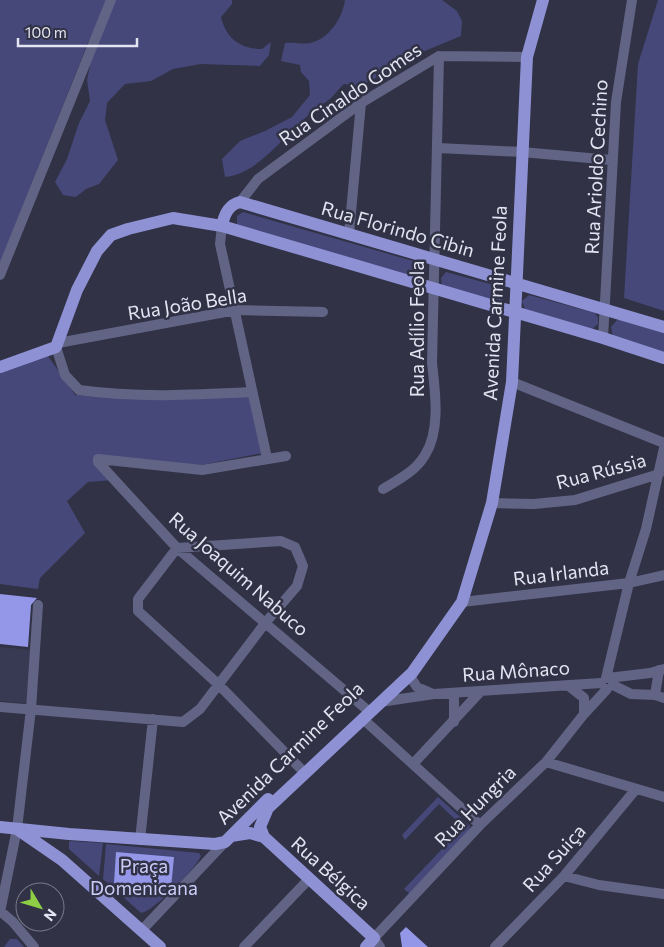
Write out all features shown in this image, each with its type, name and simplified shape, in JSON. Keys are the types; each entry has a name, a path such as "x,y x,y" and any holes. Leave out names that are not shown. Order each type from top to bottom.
{"main road":[{"name":"Avenida Carmine Feola","path":"0,827 207,844 228,839 300,768 364,713 380,702 409,675 462,602 492,503 512,382 526,57 543,0"},
{"path":"222,226 223,218 229,208 240,202"},
{"name":"Rua Florindo Cibin","path":"240,202 664,327"},
{"path":"0,367 57,345 77,290 97,251 111,235 128,228 173,218 222,226 603,338 664,358"},
{"name":"Avenida Carmine Feola","path":"268,808 364,713 406,667 425,653"},
{"name":"Rua Bélgica","path":"268,808 260,827 264,837 309,879 373,944"},
{"path":"17,829 62,860 160,947"},
{"name":"Rua Bélgica","path":"228,839 250,833 264,837"},
{"path":"62,860 55,846 59,838 69,834"}],"street":[{"path":"0,275 111,0"},
{"name":"Rua Arioldo Cechino","path":"603,338 606,309 611,160 618,84 632,0"},
{"name":"Rua Cinaldo Gomes","path":"240,202 258,179 361,103 439,56 526,57"},
{"name":"Rua Adílio Feola","path":"383,489 410,472 426,455 433,432 436,393 432,364 439,56"},
{"path":"349,234 361,103"},
{"path":"438,148 522,152 611,160"},
{"path":"222,226 220,244 267,458 286,456"},
{"name":"Rua João Bella","path":"57,345 236,310 323,312"},
{"path":"57,345 65,375 79,390 116,395 178,396 252,392"},
{"path":"512,382 664,443"},
{"name":"Rua Hungria","path":"373,944 480,826 546,762 607,682 629,583 646,530 664,448"},
{"name":"Rua Joaquim Nabuco","path":"267,458 202,470 98,459 177,548 266,622 364,713 413,764 480,826"},
{"name":"Rua Rússia","path":"492,503 534,504 575,500 659,474"},
{"path":"0,707 183,722 191,718 218,684 266,622 297,586 303,566 295,547 281,541 177,548 138,599 138,611 218,684 300,768"},
{"name":"Rua Irlanda","path":"462,602 629,583 664,575"},
{"path":"34,947 14,922 0,912 17,829 30,709 38,606"},
{"path":"660,697 662,670"},
{"name":"Rua Mônaco","path":"380,702 434,694 607,682 662,670"},
{"path":"409,675 417,687 434,694"},
{"name":"Rua Mônaco","path":"607,682 631,694 660,697"},
{"path":"569,686 584,698 584,714"},
{"path":"413,764 481,691"},
{"path":"454,693 454,722"},
{"path":"140,840 153,720"},
{"path":"546,762 664,797"},
{"name":"Rua Suiça","path":"495,947 564,876 636,789"},
{"path":"142,930 228,839"},
{"path":"564,876 599,885 664,894"},
{"path":"244,947 309,879"}],"shaded area":[{"path":"0,647 31,650 26,703 0,701"}],"green space":[{"path":"0,0 232,0 232,4 221,17 226,31 235,41 247,47 262,49 271,42 269,55 260,66 201,64 173,69 151,81 125,84 107,103 105,120 118,160 99,184 86,189 76,197 63,195 55,182 67,159 79,123 90,101 87,80 99,22 87,45 0,263"},
{"path":"345,0 442,0 457,11 462,21 461,36 415,55 360,87 344,84 331,98 308,115 257,164 236,175 225,177 222,159 240,141 292,117 310,95 309,81 301,72 300,65 281,61 285,43 309,43 322,38 336,24"},
{"path":"658,0 664,0 664,311 624,298 638,64"},
{"path":"243,212 420,263 426,269 425,275 421,279 237,225 237,216"},
{"path":"446,272 501,287 502,300 499,304 442,286 441,278"},
{"path":"529,295 595,313 598,318 598,324 591,330 525,309 522,301"},
{"path":"618,319 664,333 664,353 613,337 611,327"},
{"path":"48,356 75,395 155,396 252,392 263,453 201,465 94,457 113,480 88,482 67,501 85,533 40,578 38,589 0,584 0,371"},
{"path":"438,797 470,826 469,831 411,895 404,889 463,827 439,804 405,840 402,835"},
{"path":"69,841 103,843 99,876 69,849"},
{"name":"Praça Domenicana","path":"106,844 199,853 201,856 174,889 147,911 141,913 103,879"},
{"path":"10,939 17,939 24,947 4,947"}],"building":[{"path":"0,594 37,598 31,605 28,647 0,644"},
{"path":"116,852 174,857 171,888 114,883"},
{"path":"406,927 428,947 402,947 400,933"}]}
